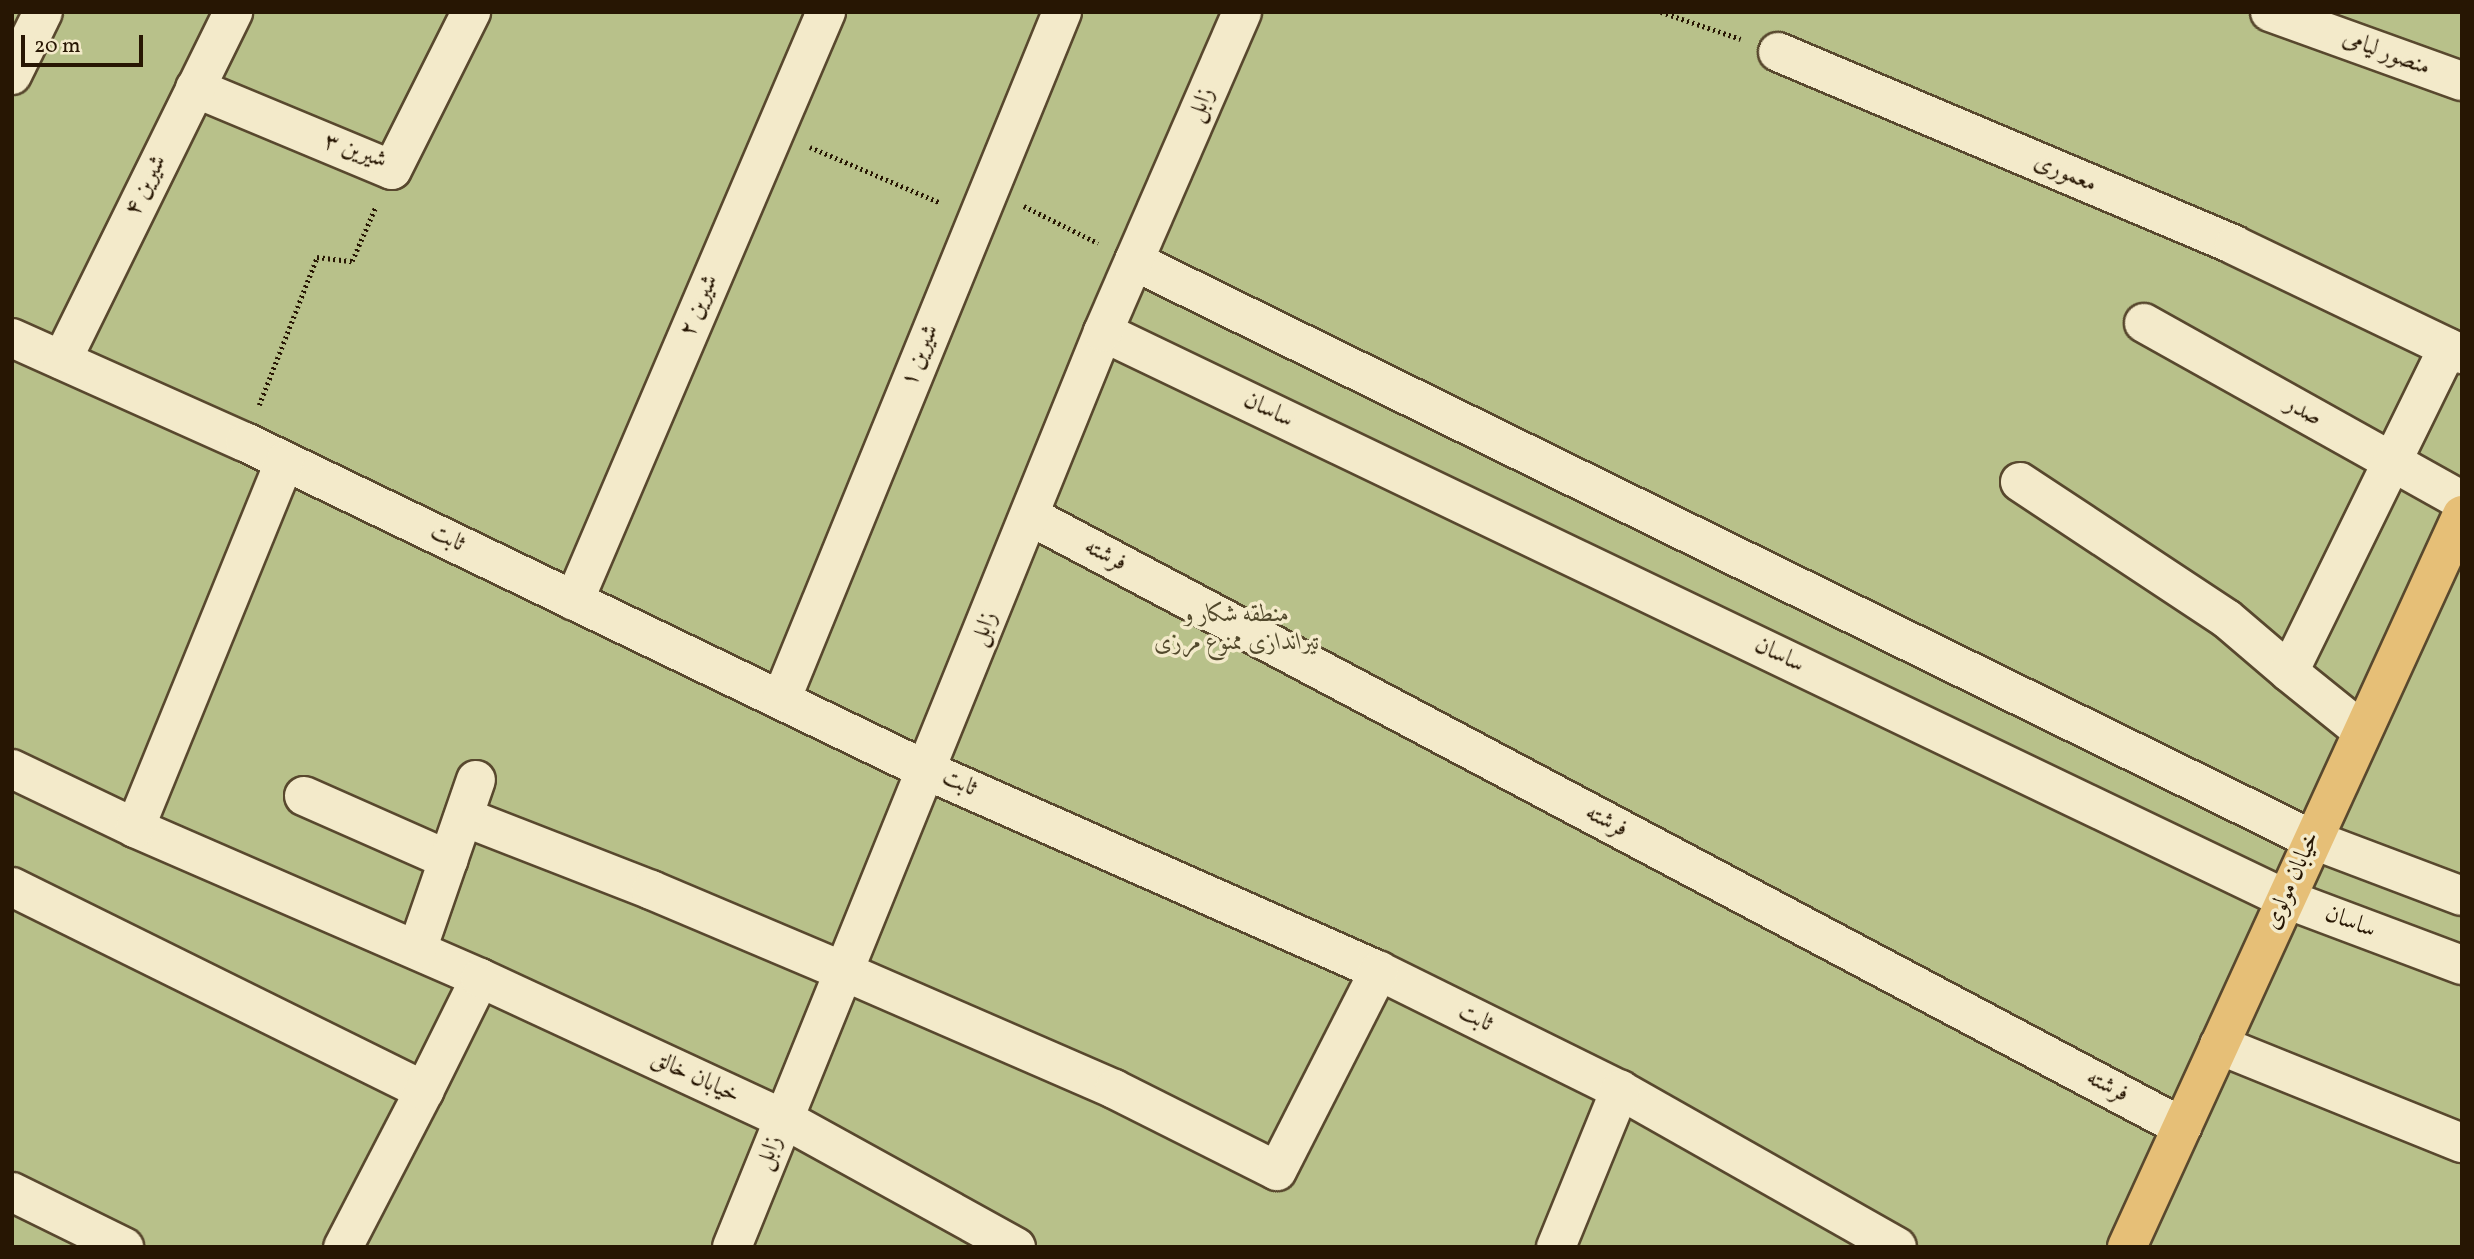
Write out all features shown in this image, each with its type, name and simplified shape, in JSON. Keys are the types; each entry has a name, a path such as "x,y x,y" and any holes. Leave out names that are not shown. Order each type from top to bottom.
{"main road":[{"name":"خیابان مولوی","path":"2127,1247 2311,839 2462,515"}],"street":[{"path":"12,75 43,12"},
{"name":"شیرین ۴","path":"62,360 233,12"},
{"name":"شیرین ۳","path":"195,88 392,170 471,12"},
{"name":"شیرین ۲","path":"575,601 826,12"},
{"name":"شیرین ۱","path":"780,700 1062,12"},
{"name":"زابل","path":"732,1247 928,771 1103,332 1242,12"},
{"name":"منصور لیامی","path":"2270,12 2462,81"},
{"name":"معموری","path":"1778,52 2235,245 2455,351"},
{"path":"1134,261 2311,839 2462,896"},
{"name":"صدر","path":"2144,323 2462,501"},
{"name":"ساسان","path":"1103,332 2286,899 2462,965"},
{"name":"ثابت","path":"12,338 245,442 928,771 1379,971 1620,1090 1897,1247"},
{"path":"2289,672 2392,463 2455,351"},
{"path":"135,828 285,461"},
{"path":"2020,482 2227,619 2362,731"},
{"name":"فرشته","path":"1030,516 2182,1127"},
{"name":"خیابان خالق","path":"12,769 135,828 480,978 784,1119 1016,1247"},
{"path":"417,950 476,780"},
{"path":"304,796 449,860"},
{"path":"464,817 651,890 1114,1089 1277,1171 1379,971"},
{"path":"12,887 424,1091"},
{"path":"349,1244 480,978"},
{"path":"2219,1045 2462,1143"},
{"path":"1556,1247 1620,1090"},
{"path":"12,1192 124,1247"}],"path":[{"path":"1661,12 1778,52"},
{"path":"775,132 983,204 1134,261"},
{"path":"245,442 317,257 352,261 392,170"}],"green space":[{"name":"منطقه شکار و تیراندازی ممنوع مرزی","path":"12,12 2462,12 2462,1247 12,1247"}]}
